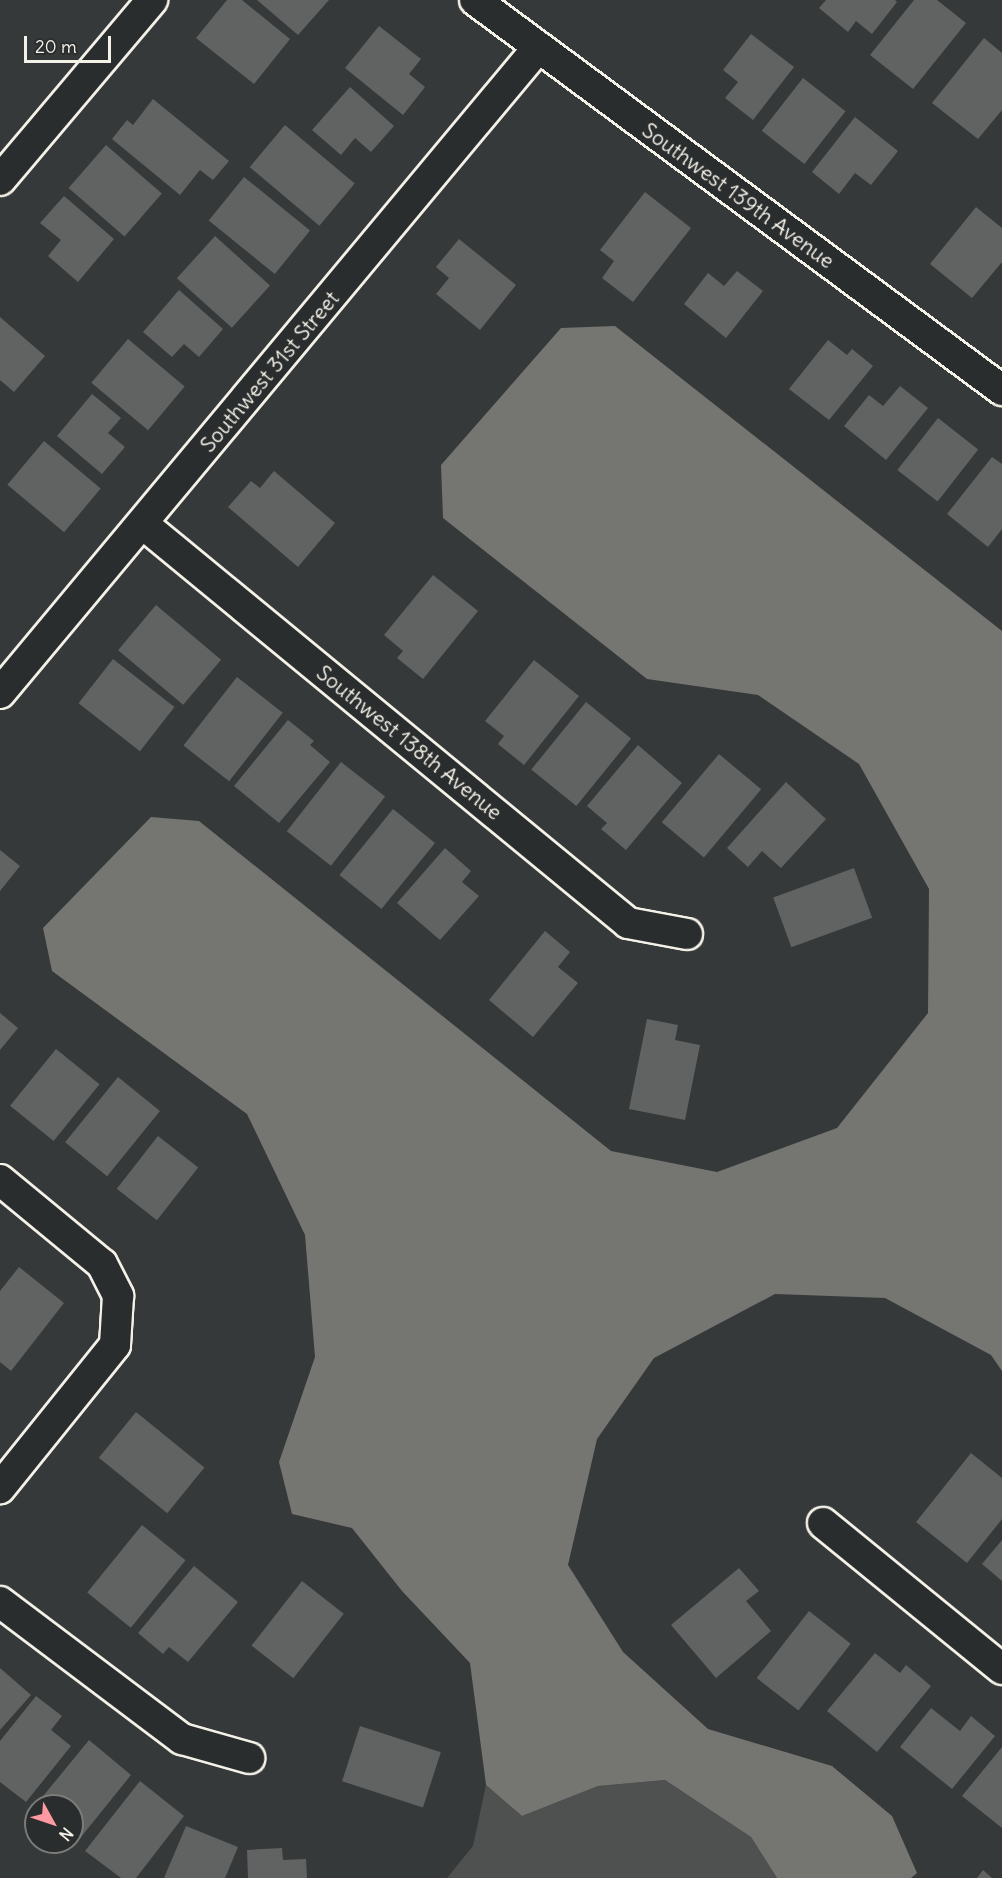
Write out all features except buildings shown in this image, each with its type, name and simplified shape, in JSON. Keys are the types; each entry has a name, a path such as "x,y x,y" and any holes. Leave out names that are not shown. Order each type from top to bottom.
{"street":[{"path":"0,180 152,0"},
{"name":"Southwest 139th Avenue","path":"475,0 537,49 1002,390"},
{"name":"Southwest 31st Street","path":"0,693 537,49"},
{"name":"Southwest 138th Avenue","path":"143,524 628,923 687,934"},
{"path":"0,1180 102,1263 118,1296 115,1345 0,1488"},
{"path":"823,1523 1002,1669"},
{"path":"0,1602 182,1739 249,1758"}],"shaded area":[{"path":"615,326 1002,631 1002,1371 991,1355 885,1298 775,1294 654,1358 597,1439 568,1565 623,1652 708,1729 832,1766 892,1816 917,1873 911,1878 777,1878 751,1837 665,1780 598,1786 522,1816 486,1785 470,1663 402,1591 352,1528 292,1514 279,1462 315,1357 305,1235 247,1114 52,971 43,928 151,817 199,821 611,1151 717,1172 837,1128 928,1013 929,889 859,764 758,695 647,679 443,518 441,465 561,328"},
{"path":"665,1780 751,1837 777,1878 447,1878 473,1846 486,1785 522,1816 598,1786"}]}
